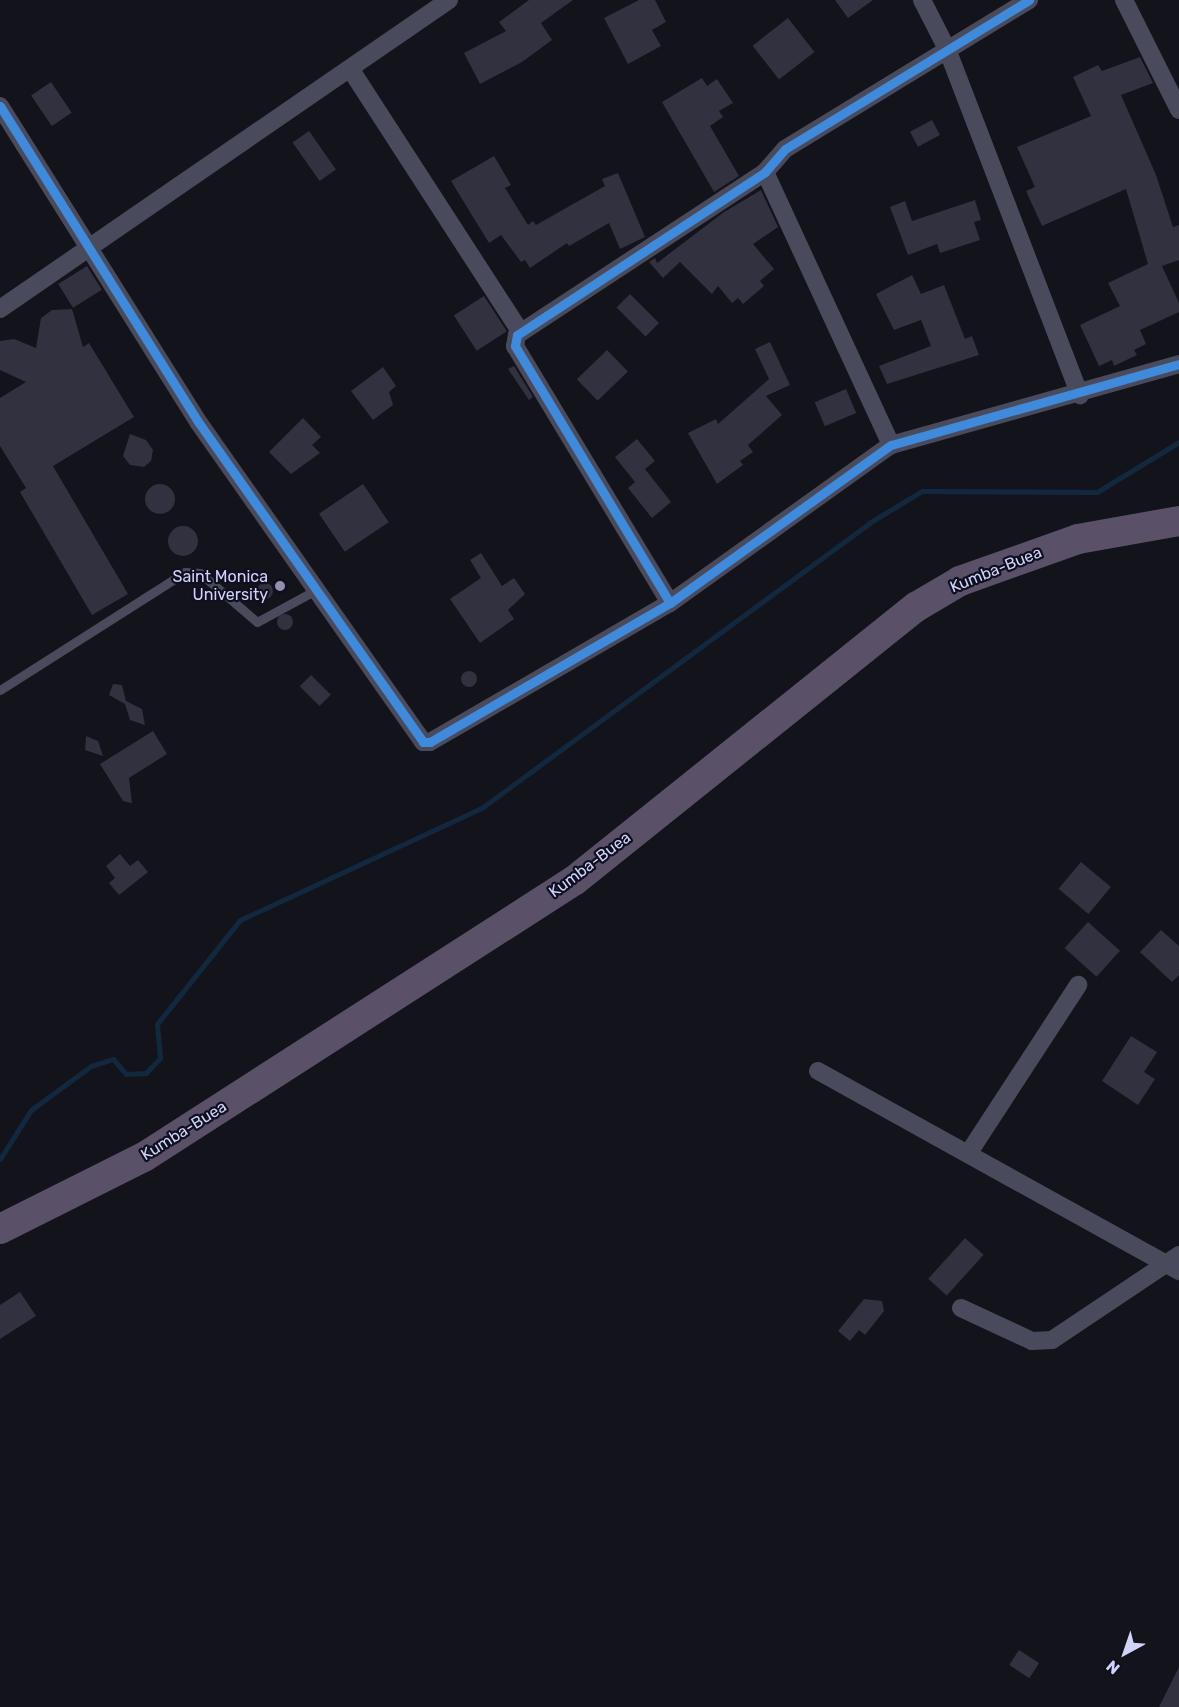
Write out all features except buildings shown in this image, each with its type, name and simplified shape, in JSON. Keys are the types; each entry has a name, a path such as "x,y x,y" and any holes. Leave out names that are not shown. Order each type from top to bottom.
{"highway":[{"name":"Kumba-Buea","path":"0,1229 144,1157 575,880 916,607 960,581 1078,539 1179,521"}],"street":[{"path":"0,309 351,70 449,0"},
{"path":"922,0 947,49 1080,395"},
{"path":"670,603 515,346 520,331 765,172 785,148 1029,0"},
{"path":"1124,0 1179,110"},
{"path":"351,70 520,331"},
{"path":"0,106 199,423 420,740 430,742 670,603 891,445 1080,395 1179,363"},
{"path":"765,172 891,445"},
{"path":"968,1154 1078,985"},
{"path":"818,1071 968,1154 1175,1263"},
{"path":"962,1308 1032,1341 1052,1340 1175,1263"}],"lane":[{"path":"0,690 185,572 200,573 256,621 316,590"}],"waterway":[{"path":"0,1159 31,1110 91,1066 113,1059 126,1074 146,1073 160,1058 157,1024 240,920 483,807 869,523 922,491 1097,492 1179,442"}],"cycle path":[{"path":"670,603 515,346 517,335 765,172 785,149 1029,0"},
{"path":"0,106 199,423 423,742 430,742 670,603 891,445 1179,364"}],"place":[{"name":"Saint Monica University","path":"280,586"}]}
